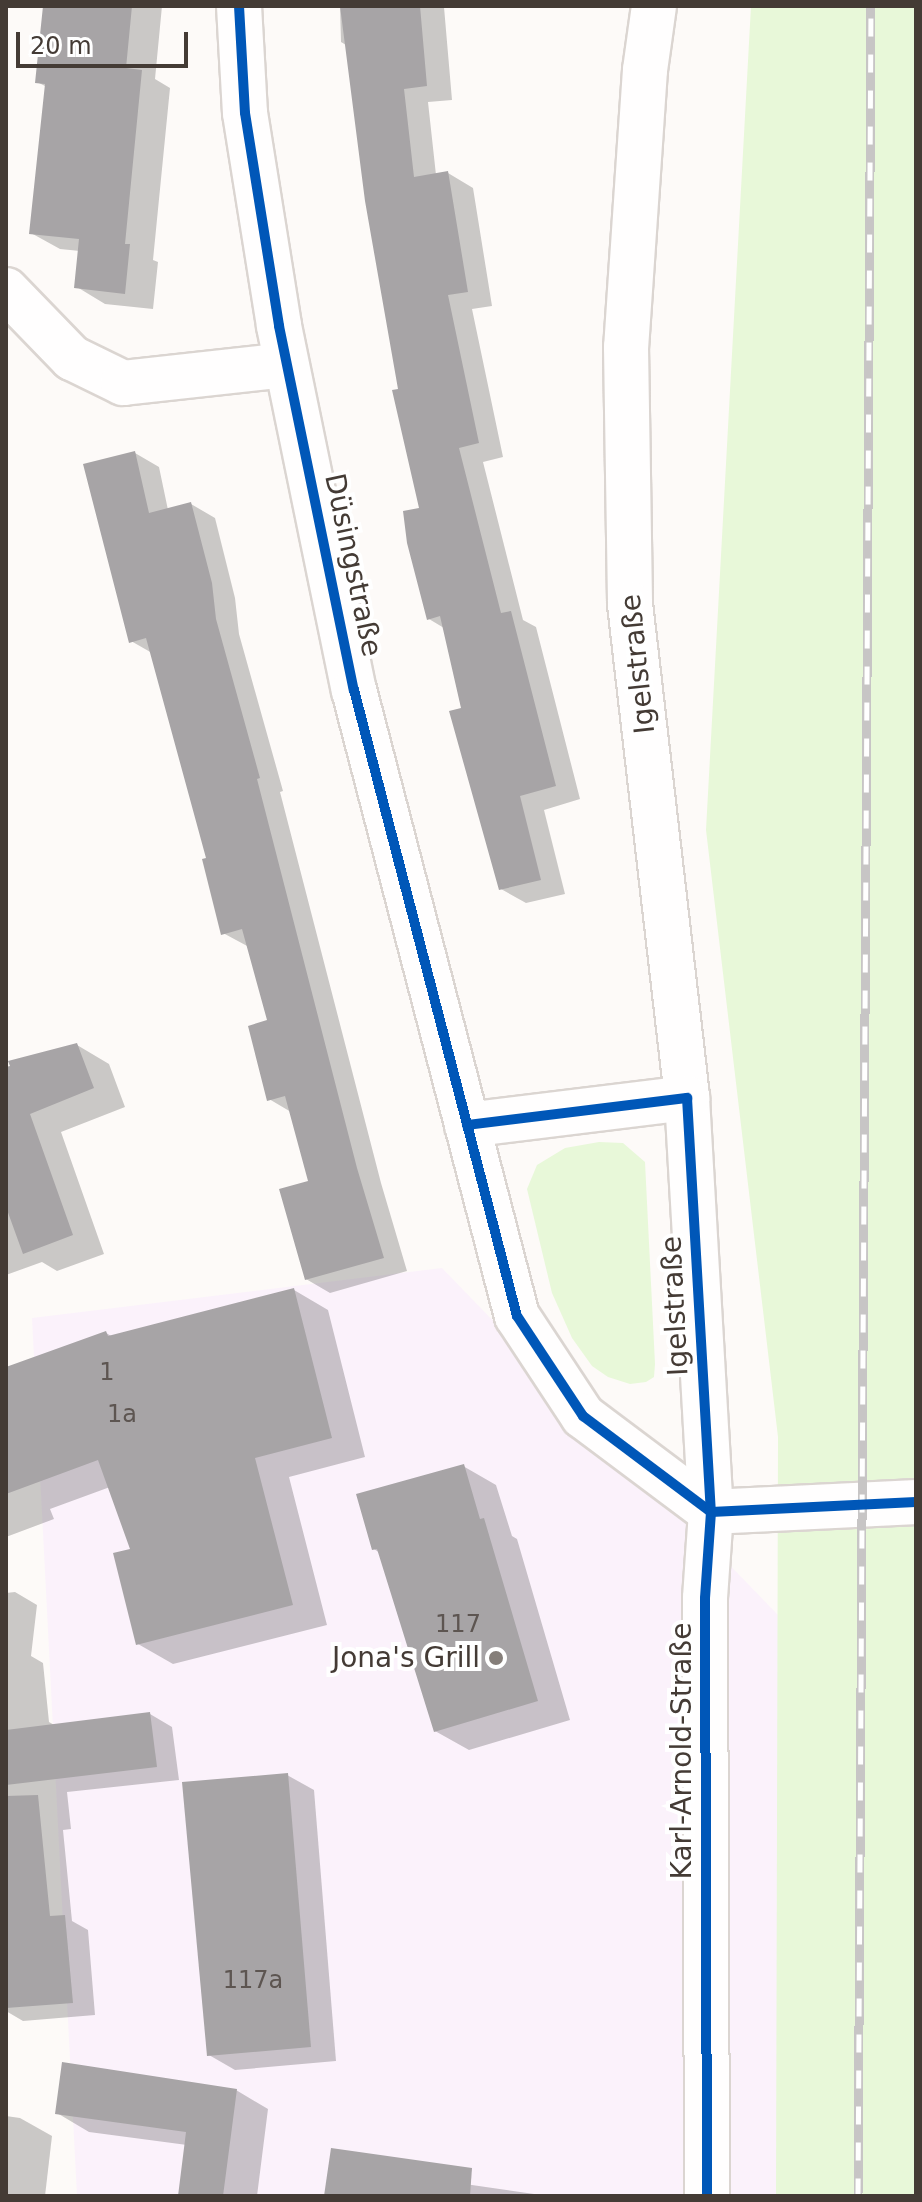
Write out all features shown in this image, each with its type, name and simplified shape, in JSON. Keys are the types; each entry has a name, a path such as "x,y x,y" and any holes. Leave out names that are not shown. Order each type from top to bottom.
{"main road":[{"name":"Düsingstraße","path":"239,6 245,113 286,365 354,690 517,1316 583,1416 711,1512"},
{"name":"Igelstraße","path":"654,6 645,70 626,347 630,604 687,1098 711,1512"},
{"path":"6,290 72,358 123,383 286,365"},
{"path":"467,1125 687,1098"},
{"path":"711,1512 916,1502"},
{"name":"Karl-Arnold-Straße","path":"707,2196 705,1598 711,1512"}],"shaded area":[{"path":"442,1268 778,1615 784,2196 77,2196 32,1318"}],"green space":[{"path":"751,6 916,6 916,2196 776,2196 778,1437 706,830"},
{"path":"599,1142 623,1143 645,1162 655,1364 654,1377 646,1382 630,1384 608,1377 592,1366 572,1338 552,1293 527,1189 537,1165 565,1148"}],"building":[{"path":"43,6 132,6 126,68 142,70 125,244 130,244 125,294 74,288 79,239 29,234 45,84 35,83"},
{"path":"340,6 420,6 427,86 404,89 414,177 448,171 468,292 448,295 479,443 459,448 501,613 511,611 556,786 520,796 541,880 499,890 449,711 461,708 440,616 427,620 407,543 403,511 419,508 392,390 398,389 365,201"},
{"path":"135,451 149,513 191,502 212,583 216,619 260,778 257,779 357,1168 384,1258 305,1280 279,1189 308,1181 285,1096 267,1101 248,1026 267,1020 242,929 221,935 202,859 206,858 146,638 129,643 83,464"},
{"path":"77,1043 94,1088 30,1114 73,1235 23,1254 6,1207 6,1067 10,1066 8,1061"},
{"path":"294,1288 332,1438 255,1458 293,1605 136,1645 113,1553 130,1549 98,1460 6,1494 6,1367 106,1331 108,1336"},
{"path":"464,1464 480,1519 484,1518 538,1701 434,1732 377,1549 372,1550 356,1494"},
{"path":"150,1712 157,1767 6,1785 6,1730"},
{"path":"288,1773 311,2047 207,2056 182,1782"},
{"path":"38,1795 50,1916 65,1915 73,2003 6,2008 6,1796"},
{"path":"62,2062 237,2089 223,2196 178,2196 186,2132 55,2114"},
{"path":"331,2148 472,2168 470,2196 324,2196"}],"railway":[{"path":"858,2196 871,6"}],"cycle path":[{"path":"239,6 245,113 279,326 354,690 517,1316 583,1416 711,1512"},
{"path":"467,1125 687,1098 711,1512 705,1598 707,2196"},
{"path":"711,1512 916,1502"}],"place":[{"name":"Jona's Grill","path":"496,1658"}]}
